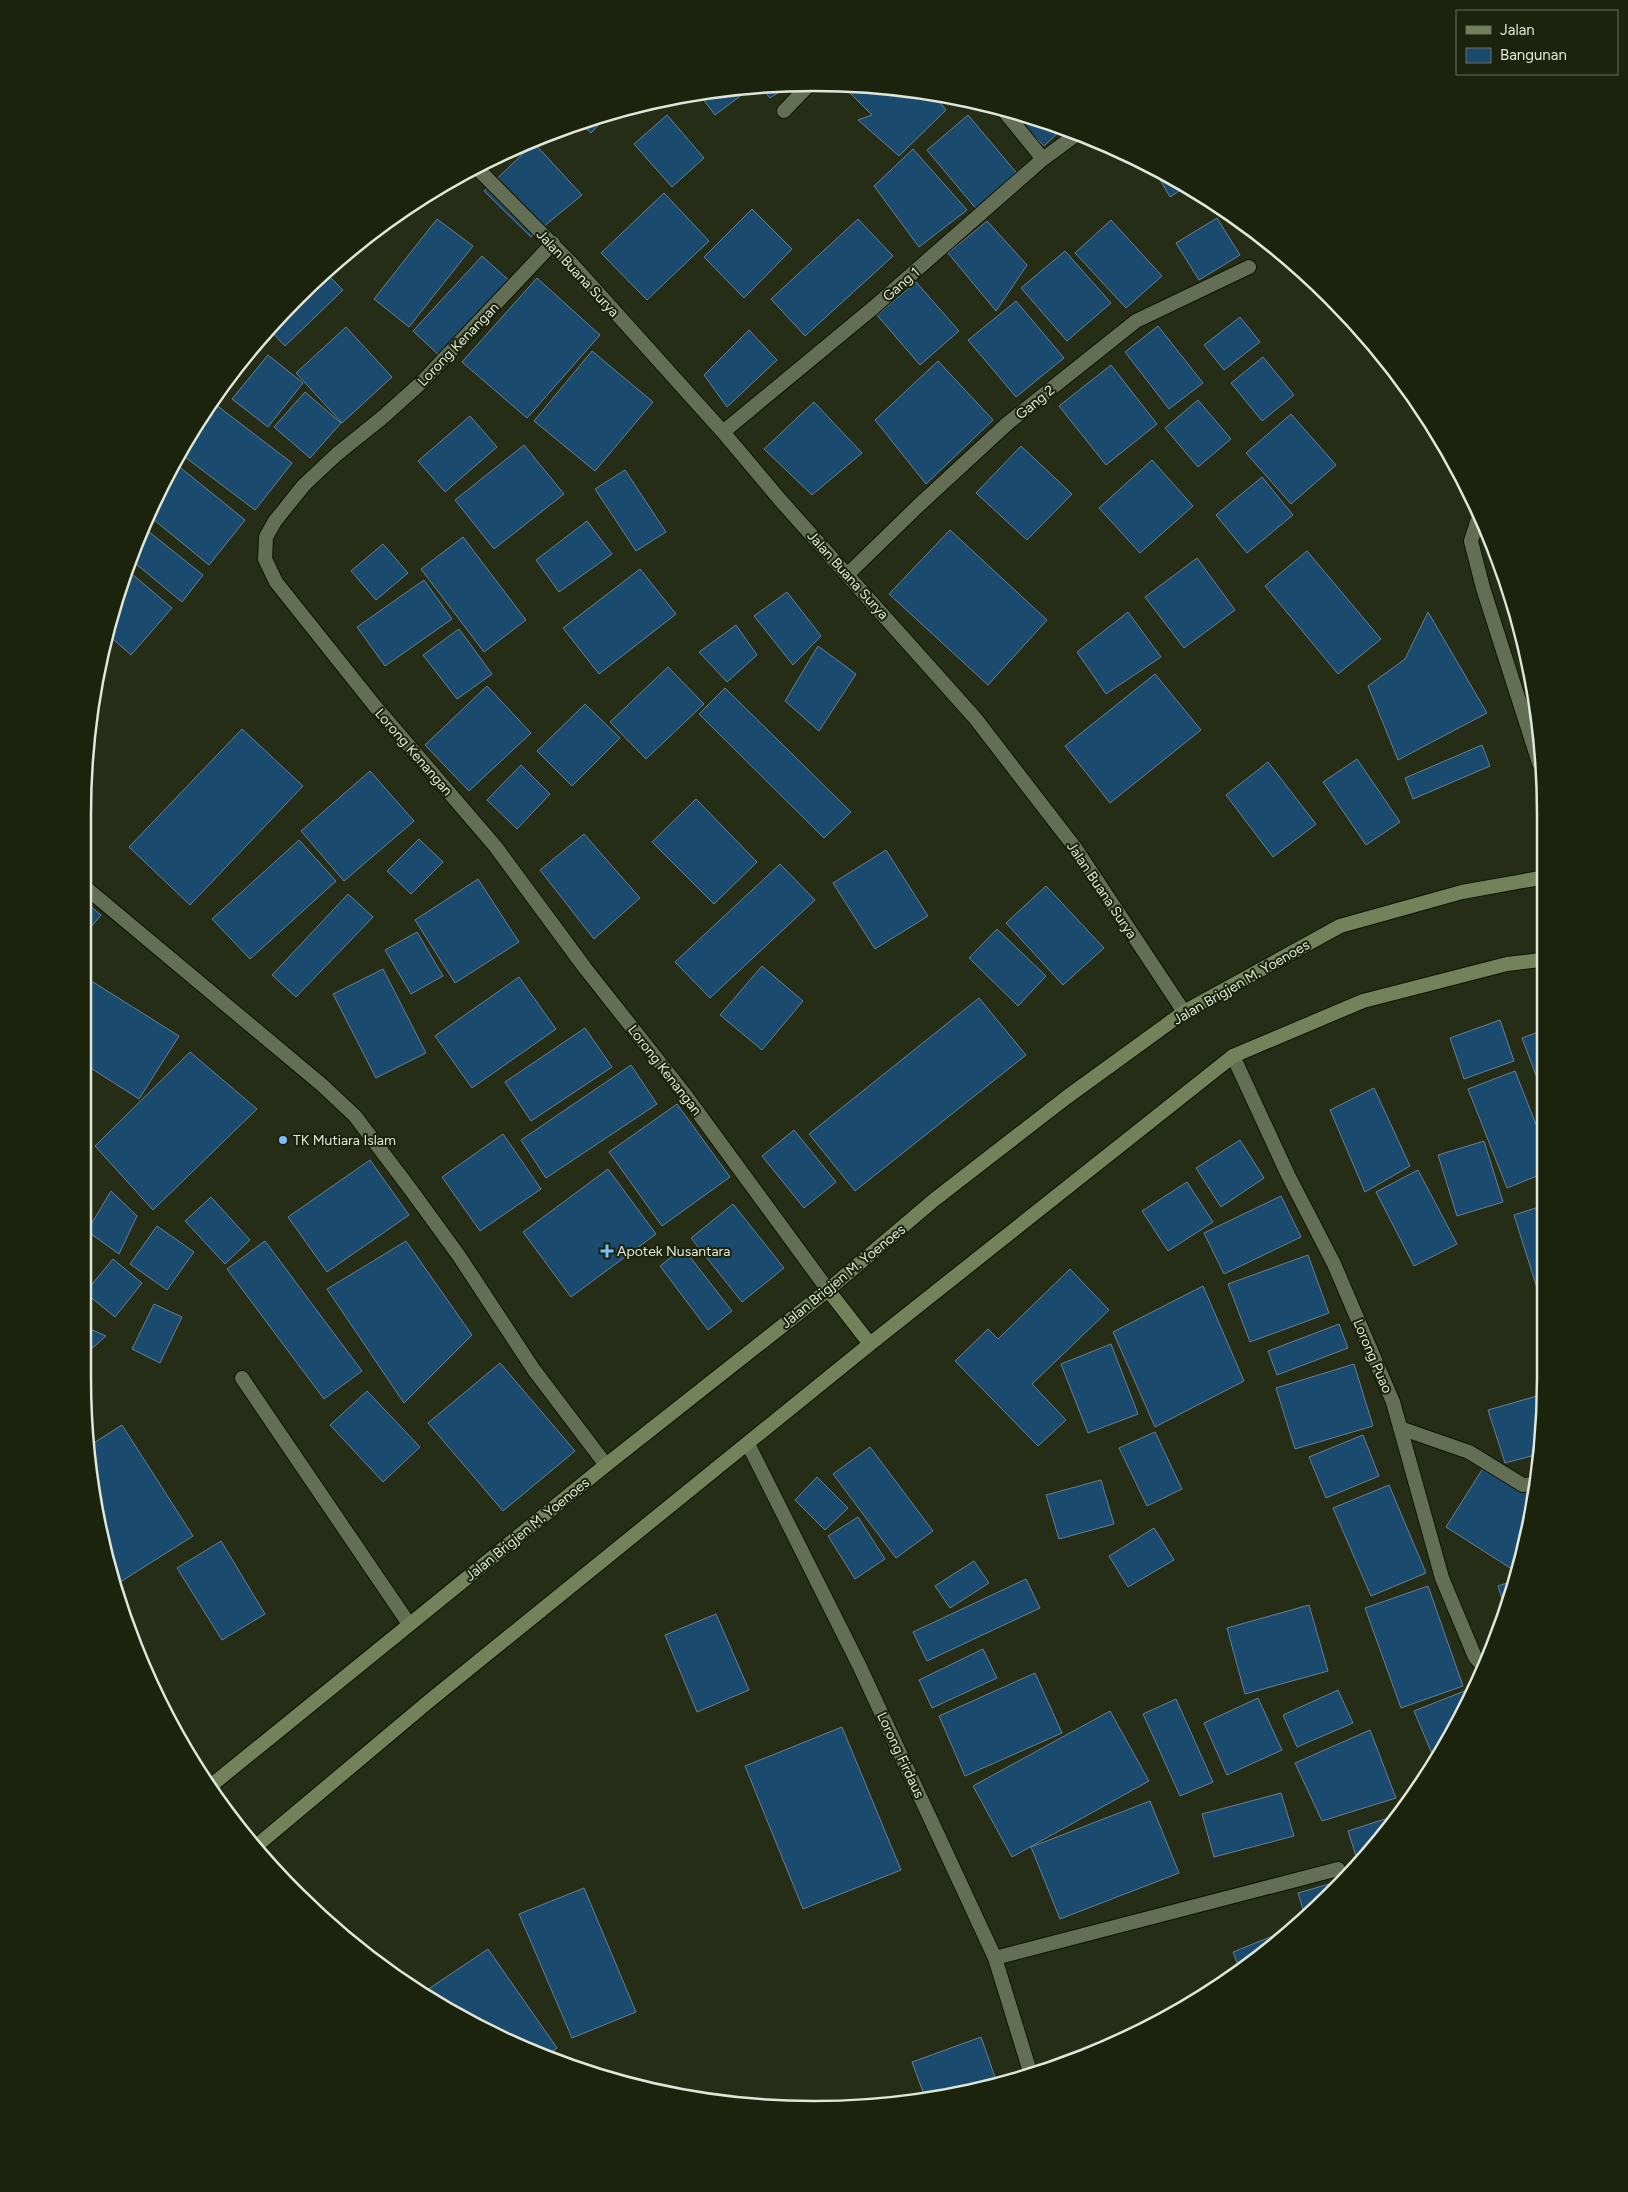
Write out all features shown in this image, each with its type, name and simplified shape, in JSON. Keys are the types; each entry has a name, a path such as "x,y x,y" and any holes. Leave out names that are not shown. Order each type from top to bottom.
{"main road":[{"name":"Jalan Brigjen M. Yoenoes","path":"215,1782 606,1465 828,1290 942,1194 1067,1097 1184,1012 1340,926 1462,892 1537,879"},
{"path":"261,1842 436,1695 870,1344 1233,1056 1363,1000 1507,964 1537,960"},
{"path":"828,1290 870,1344"}],"street":[{"path":"784,111 804,91"},
{"path":"1011,119 1044,159"},
{"name":"Gang 1","path":"723,432 873,308 1044,159 1071,139"},
{"name":"Jalan Buana Surya","path":"482,173 553,243 723,432 782,502 975,718 1076,849 1184,1012"},
{"name":"Lorong Kenangan","path":"553,243 422,382 383,418 337,454 304,485 270,529 266,537 265,559 276,582 374,704 495,846 586,968 683,1092 828,1290"},
{"name":"Gang 2","path":"848,574 1008,423 1136,321 1249,267"},
{"path":"1476,525 1471,541 1483,588 1533,741"},
{"path":"91,892 322,1085 355,1116 459,1256 534,1370 606,1465"},
{"name":"Lorong Puao","path":"1233,1056 1288,1175 1334,1264 1393,1402 1442,1578 1475,1657 1479,1661"},
{"path":"242,1378 410,1624"},
{"path":"1400,1428 1469,1452 1523,1485 1529,1484"},
{"name":"Lorong Firdaus","path":"748,1444 859,1665 995,1958 1029,2067"},
{"path":"995,1958 1338,1869"}],"building":[{"path":"766,93 778,93 770,98"},
{"path":"850,93 908,97 940,102 946,110 899,156 858,120 872,115"},
{"path":"741,95 715,115 704,100"},
{"path":"667,115 704,158 672,187 634,144"},
{"path":"968,115 1020,177 978,211 927,150"},
{"path":"1020,122 1057,134 1044,146"},
{"path":"599,125 591,133 586,129"},
{"path":"537,146 582,195 531,237 484,191 525,152"},
{"path":"913,149 967,210 919,247 874,186"},
{"path":"1160,180 1180,191 1170,197"},
{"path":"664,193 709,241 647,300 601,253"},
{"path":"752,209 792,249 744,298 704,257"},
{"path":"1217,218 1240,255 1199,280 1176,243"},
{"path":"437,219 473,246 409,327 374,299"},
{"path":"858,219 893,256 805,336 771,299"},
{"path":"1111,220 1162,276 1126,308 1075,253"},
{"path":"987,221 1027,265 996,311 948,253"},
{"path":"1065,251 1111,303 1067,341 1021,288"},
{"path":"482,256 515,286 444,360 413,331"},
{"path":"330,277 343,290 285,346 274,334"},
{"path":"537,278 600,335 527,418 462,362"},
{"path":"916,282 959,331 920,365 877,315"},
{"path":"1016,301 1064,358 1016,397 968,340"},
{"path":"1240,317 1260,342 1224,370 1204,345"},
{"path":"1158,326 1203,383 1169,409 1125,352"},
{"path":"346,327 392,377 342,423 296,373"},
{"path":"749,330 777,360 727,407 704,375"},
{"path":"592,351 653,402 595,471 534,421"},
{"path":"268,355 303,383 268,427 232,399"},
{"path":"1263,357 1294,395 1262,421 1231,383"},
{"path":"938,361 993,420 926,484 875,420"},
{"path":"1111,365 1157,424 1106,465 1059,406"},
{"path":"305,392 341,423 310,458 274,427"},
{"path":"1198,400 1231,439 1198,467 1165,428"},
{"path":"814,402 862,453 812,495 764,449"},
{"path":"217,406 292,463 255,510 186,457"},
{"path":"1291,414 1336,465 1291,504 1246,453"},
{"path":"470,416 497,447 445,492 418,461"},
{"path":"524,445 564,494 494,549 455,500"},
{"path":"1021,446 1072,494 1027,540 976,493"},
{"path":"1152,460 1193,506 1140,553 1099,508"},
{"path":"180,467 245,520 209,565 154,520"},
{"path":"625,470 666,532 636,551 595,489"},
{"path":"1262,477 1293,515 1247,553 1216,515"},
{"path":"587,521 612,554 559,592 536,560"},
{"path":"950,530 1047,620 988,685 889,594"},
{"path":"149,531 203,575 182,602 136,564"},
{"path":"463,537 526,620 484,652 421,569"},
{"path":"383,544 408,573 376,600 351,571"},
{"path":"1307,551 1381,639 1338,674 1265,586"},
{"path":"1197,558 1235,610 1184,648 1145,597"},
{"path":"640,569 676,614 599,674 563,628"},
{"path":"133,575 172,608 131,655 113,639"},
{"path":"424,580 452,619 385,666 357,627"},
{"path":"787,592 821,636 793,665 754,616"},
{"path":"1128,612 1161,657 1106,694 1077,652"},
{"path":"1428,612 1487,713 1398,760 1368,686 1405,659"},
{"path":"736,625 757,655 727,682 699,652"},
{"path":"459,629 492,674 457,699 423,655"},
{"path":"818,646 856,674 819,731 785,701"},
{"path":"668,667 704,704 646,759 610,722"},
{"path":"1155,674 1201,730 1110,803 1065,746"},
{"path":"487,686 531,733 469,791 425,745"},
{"path":"725,688 851,812 824,838 699,714"},
{"path":"585,704 620,738 572,786 537,751"},
{"path":"242,729 303,786 190,905 129,847"},
{"path":"1482,745 1490,766 1413,799 1405,778"},
{"path":"1357,759 1400,822 1366,845 1323,782"},
{"path":"1268,762 1316,824 1273,857 1226,795"},
{"path":"521,765 550,794 517,829 487,800"},
{"path":"370,771 414,821 344,881 301,831"},
{"path":"696,799 757,862 714,904 652,842"},
{"path":"584,834 640,898 594,939 540,870"},
{"path":"419,839 443,862 411,894 387,871"},
{"path":"299,840 336,881 250,959 212,919"},
{"path":"886,850 928,916 875,949 833,883"},
{"path":"780,864 815,900 710,998 675,962"},
{"path":"478,879 519,942 455,983 415,920"},
{"path":"1046,886 1104,948 1063,985 1006,923"},
{"path":"348,894 373,917 296,997 272,975"},
{"path":"91,907 101,915 91,927"},
{"path":"997,929 1046,976 1018,1006 969,958"},
{"path":"417,932 443,976 411,994 385,950"},
{"path":"762,966 803,1001 762,1050 720,1015"},
{"path":"383,969 426,1053 376,1078 333,994"},
{"path":"519,977 556,1029 472,1088 435,1036"},
{"path":"91,981 179,1036 139,1099 91,1068"},
{"path":"979,998 1026,1055 855,1191 809,1134"},
{"path":"1500,1020 1514,1061 1464,1079 1450,1038"},
{"path":"585,1028 612,1067 531,1121 505,1082"},
{"path":"1537,1032 1537,1078 1522,1038"},
{"path":"190,1052 257,1109 153,1210 95,1146"},
{"path":"631,1065 657,1104 546,1178 521,1140"},
{"path":"1515,1071 1537,1127 1537,1176 1507,1188 1468,1089"},
{"path":"1374,1088 1410,1166 1365,1192 1330,1110"},
{"path":"677,1104 730,1177 662,1226 609,1152"},
{"path":"794,1130 836,1182 804,1208 762,1156"},
{"path":"503,1134 541,1189 480,1231 442,1177"},
{"path":"1240,1140 1264,1178 1221,1207 1196,1168"},
{"path":"1484,1141 1503,1202 1457,1216 1438,1155"},
{"path":"370,1160 409,1215 327,1272 288,1217"},
{"path":"608,1169 656,1234 571,1297 523,1232"},
{"path":"1418,1170 1457,1244 1414,1266 1376,1192"},
{"path":"1187,1182 1213,1222 1168,1251 1142,1211"},
{"path":"111,1191 137,1216 119,1254 91,1234 91,1224"},
{"path":"1281,1196 1301,1237 1224,1274 1204,1233"},
{"path":"211,1197 250,1240 225,1264 185,1221"},
{"path":"733,1204 784,1268 742,1302 691,1238"},
{"path":"1537,1208 1537,1288 1514,1215"},
{"path":"157,1226 194,1252 167,1290 130,1264"},
{"path":"265,1241 362,1371 324,1399 227,1269"},
{"path":"406,1241 472,1335 404,1403 327,1289"},
{"path":"683,1248 732,1311 708,1330 660,1266"},
{"path":"1308,1255 1329,1313 1250,1342 1228,1284"},
{"path":"113,1259 142,1283 115,1317 91,1297 91,1285"},
{"path":"1070,1269 1109,1310 1032,1384 1066,1420 1038,1446 955,1361 988,1329 998,1339"},
{"path":"1203,1286 1244,1381 1155,1427 1113,1332"},
{"path":"154,1304 182,1317 160,1363 132,1349"},
{"path":"1339,1324 1348,1348 1277,1375 1268,1351"},
{"path":"91,1329 106,1336 91,1349"},
{"path":"1111,1344 1138,1414 1088,1433 1061,1364"},
{"path":"500,1363 575,1451 503,1511 428,1423"},
{"path":"1354,1364 1373,1426 1295,1449 1276,1388"},
{"path":"367,1391 420,1447 383,1482 330,1425"},
{"path":"1536,1396 1532,1456 1505,1463 1488,1410"},
{"path":"122,1425 193,1536 121,1581 105,1519 97,1472 94,1443"},
{"path":"1155,1432 1182,1489 1147,1506 1119,1448"},
{"path":"1363,1435 1379,1476 1326,1498 1309,1457"},
{"path":"870,1447 933,1531 896,1558 833,1474"},
{"path":"1485,1465 1528,1492 1511,1568 1446,1527"},
{"path":"817,1477 848,1508 825,1530 795,1500"},
{"path":"1101,1480 1114,1524 1059,1539 1046,1495"},
{"path":"1389,1485 1426,1573 1371,1596 1333,1508"},
{"path":"858,1517 885,1559 855,1579 828,1536"},
{"path":"1154,1528 1174,1560 1128,1587 1109,1556"},
{"path":"221,1541 265,1614 222,1640 177,1568"},
{"path":"974,1561 989,1583 950,1608 935,1586"},
{"path":"1026,1579 1040,1608 927,1661 913,1632"},
{"path":"1506,1583 1502,1598 1498,1586"},
{"path":"1428,1586 1463,1686 1401,1708 1365,1608"},
{"path":"1309,1605 1328,1671 1245,1694 1227,1628"},
{"path":"716,1614 749,1690 697,1712 665,1635"},
{"path":"983,1649 997,1678 932,1708 919,1680"},
{"path":"1035,1673 1062,1733 965,1776 939,1716"},
{"path":"1338,1690 1353,1723 1297,1747 1283,1715"},
{"path":"1465,1691 1432,1753 1414,1711"},
{"path":"1258,1698 1282,1750 1227,1775 1204,1723"},
{"path":"1176,1699 1213,1782 1180,1796 1143,1714"},
{"path":"1110,1711 1149,1781 1012,1857 973,1786"},
{"path":"842,1727 901,1870 803,1909 745,1766"},
{"path":"1370,1730 1396,1798 1322,1821 1295,1763"},
{"path":"1281,1793 1294,1836 1214,1857 1202,1814"},
{"path":"1150,1801 1179,1873 1060,1919 1031,1847"},
{"path":"1387,1818 1356,1856 1348,1831"},
{"path":"1330,1884 1303,1910 1298,1893"},
{"path":"584,1888 636,2012 572,2038 519,1914"},
{"path":"1272,1936 1237,1963 1233,1952"},
{"path":"488,1949 557,2048 552,2051 537,2046 494,2026 428,1989"},
{"path":"981,2037 995,2077 923,2092 912,2062"}],"place":[{"name":"TK Mutiara Islam","path":"283,1140"},
{"name":"Apotek Nusantara","path":"607,1251"}]}
